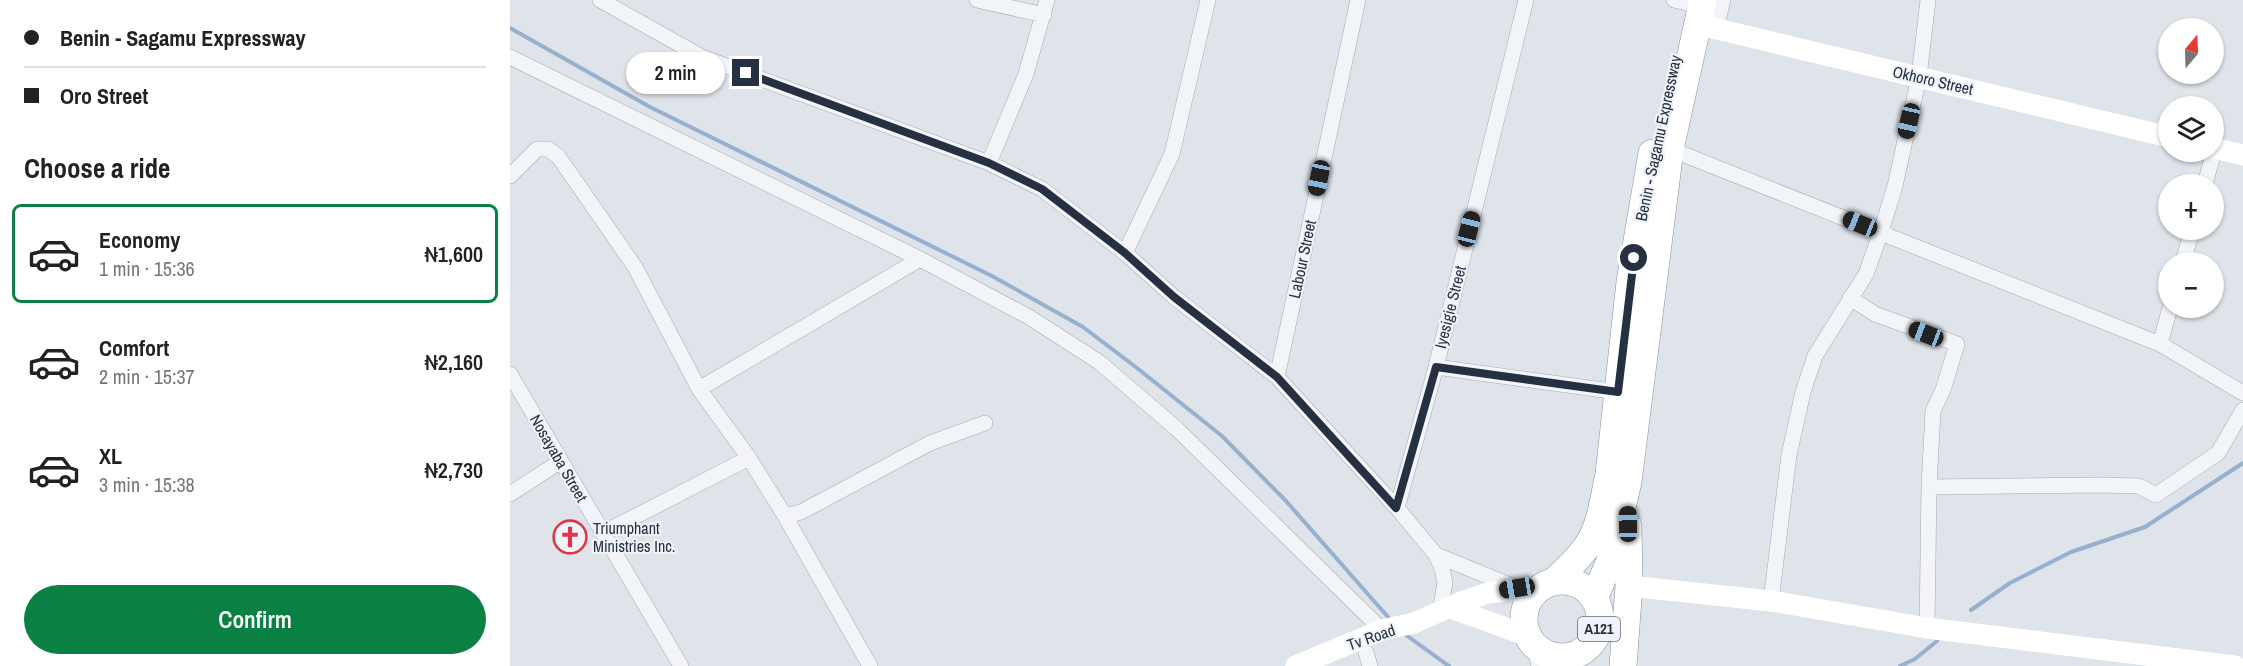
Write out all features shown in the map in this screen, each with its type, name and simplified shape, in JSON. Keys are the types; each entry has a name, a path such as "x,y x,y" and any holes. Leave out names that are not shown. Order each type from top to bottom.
{"highway":[{"name":"A121","path":"1594,599 1609,563 1628,482 1670,149 1694,9"},
{"name":"Benin - Sagamu Expressway","path":"1537,586 1572,564 1589,543 1602,505 1609,474 1630,282 1650,165 1694,9"},
{"name":"A121","path":"1623,666 1629,586 1628,482"},
{"name":"A121","path":"1537,586 1565,581 1576,584 1594,599 1600,620 1598,630 1587,648 1554,655"},
{"path":"1537,586 1525,609 1524,623 1554,655"},
{"name":"A121","path":"1598,630 1604,666"}],"street":[{"path":"600,0 702,57 989,163 1042,189 1125,253 1174,297 1277,377 1436,555 1445,583 1444,609 1554,655"},
{"path":"977,0 1045,7 1026,74 989,163"},
{"path":"1125,253 1172,154 1208,0"},
{"name":"Labour Street","path":"1277,377 1358,0"},
{"name":"Iyesigie Street","path":"1396,508 1436,367 1526,0"},
{"path":"1694,9 1723,0"},
{"path":"1771,601 1789,455 1803,392 1815,356 1866,274 1881,232 1895,186 1919,77 1928,0"},
{"name":"Okhoro Street","path":"1694,9 1919,77 2158,134"},
{"path":"510,57 920,259 1029,317 1099,362 1177,429 1382,630"},
{"path":"510,176 537,149 548,149 558,156 635,267 699,389 749,458 785,516 870,666"},
{"path":"1670,149 2160,344 2243,393"},
{"path":"2224,150 2243,154"},
{"path":"699,389 920,259"},
{"path":"1850,298 1875,314 1957,344 1943,390 1933,411 1929,487 1927,628"},
{"path":"2160,344 2167,318"},
{"path":"1436,367 1618,392"},
{"name":"Nosayaba Street","path":"510,374 681,666"},
{"path":"1929,487 2103,484 2139,486 2156,495 2218,453 2243,410"},
{"path":"785,516 801,512 930,443 984,423"},
{"path":"603,533 749,458"},
{"path":"510,494 561,461"},
{"path":"1436,555 1537,586"},
{"name":"Tv Road","path":"1296,666 1382,630 1414,623 1488,593 1537,586"},
{"path":"1629,586 1771,601 1927,628 2235,666"},
{"name":"Tv Road","path":"1334,666 1368,659 1414,623"}],"waterway":[{"path":"510,28 650,107 992,276 1083,327 1222,436 1286,501 1388,617"},
{"path":"1971,610 2010,583 2071,552 2145,527 2243,463"},
{"path":"1406,635 1449,666"},
{"path":"1900,666 1915,659 1937,641"}],"place":[{"name":"Triumphant Ministries Inc.","path":"570,537"}],"route":[{"path":"746,73 989,163 1042,189 1125,253 1174,297 1277,377 1396,508 1436,367 1618,392 1634,258"}]}
